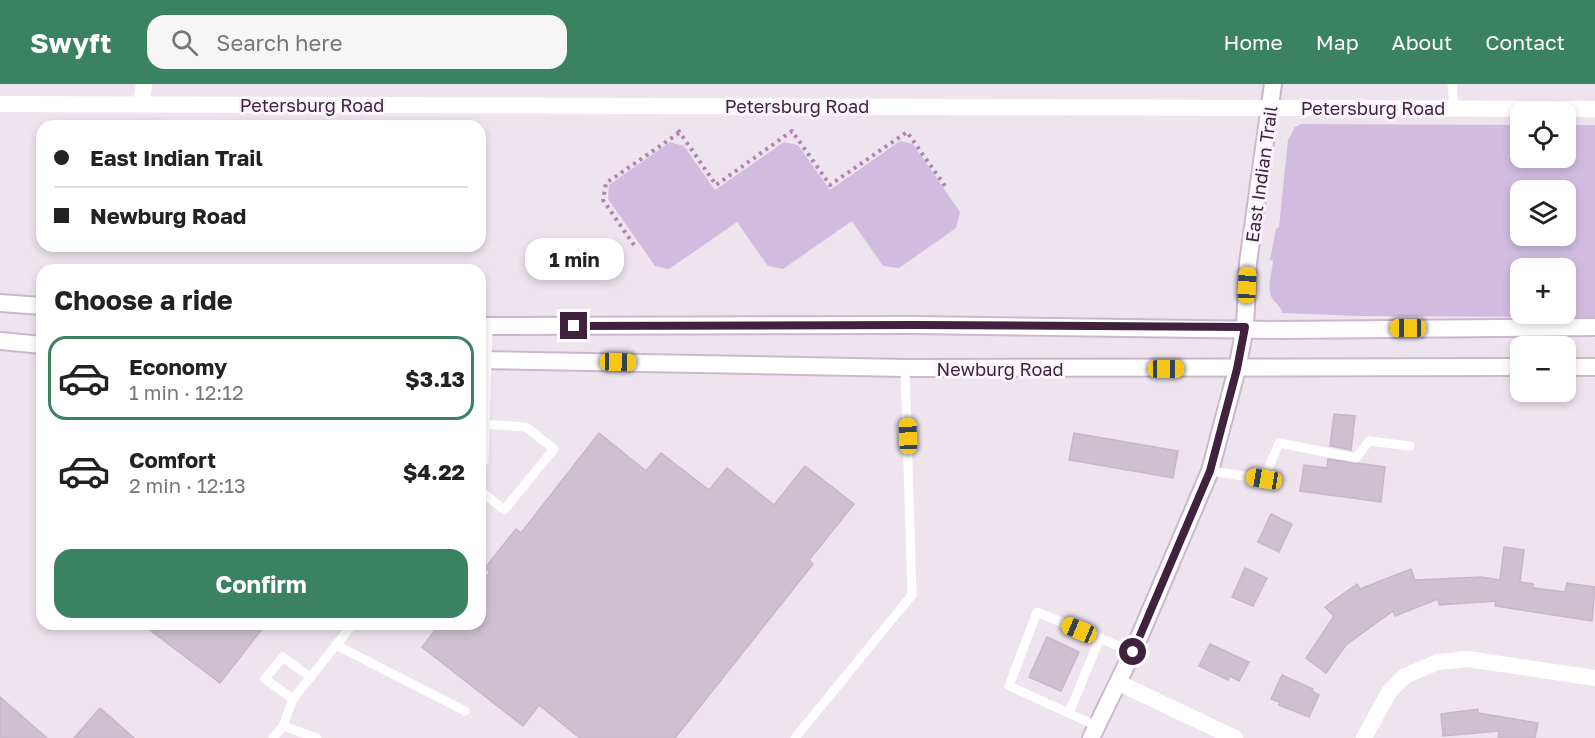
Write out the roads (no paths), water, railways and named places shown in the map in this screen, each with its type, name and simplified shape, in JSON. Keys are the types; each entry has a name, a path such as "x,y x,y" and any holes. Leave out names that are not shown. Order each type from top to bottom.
{"main road":[{"path":"141,104 144,84"},
{"name":"East Indian Trail","path":"1094,732 1119,684 1210,471 1237,369 1245,327 1248,263 1273,84"},
{"name":"Petersburg Road","path":"0,104 1595,109"},
{"path":"0,303 36,306"},
{"path":"486,326 915,325 1245,327 1281,330 1595,327"},
{"path":"0,341 36,344"},
{"name":"Newburg Road","path":"486,360 905,368 1510,367"},
{"path":"1576,367 1595,367"},
{"path":"1364,738 1389,692 1405,676 1438,662 1467,659 1595,678"},
{"path":"1119,684 1235,738"}],"lane":[{"path":"1452,84 1454,108"},
{"path":"795,738 912,595 905,368"},
{"path":"486,423 526,427 554,449 504,510 486,495"},
{"path":"1210,471 1264,479 1279,443 1356,458 1369,441 1410,446"},
{"path":"1094,732 1070,713 1009,686 1037,612 1133,652"},
{"path":"273,738 283,726 293,699 347,630"},
{"path":"1070,713 1100,638"},
{"path":"336,645 465,711"},
{"path":"293,699 265,679 283,657 310,677"},
{"path":"283,726 317,738"}]}
